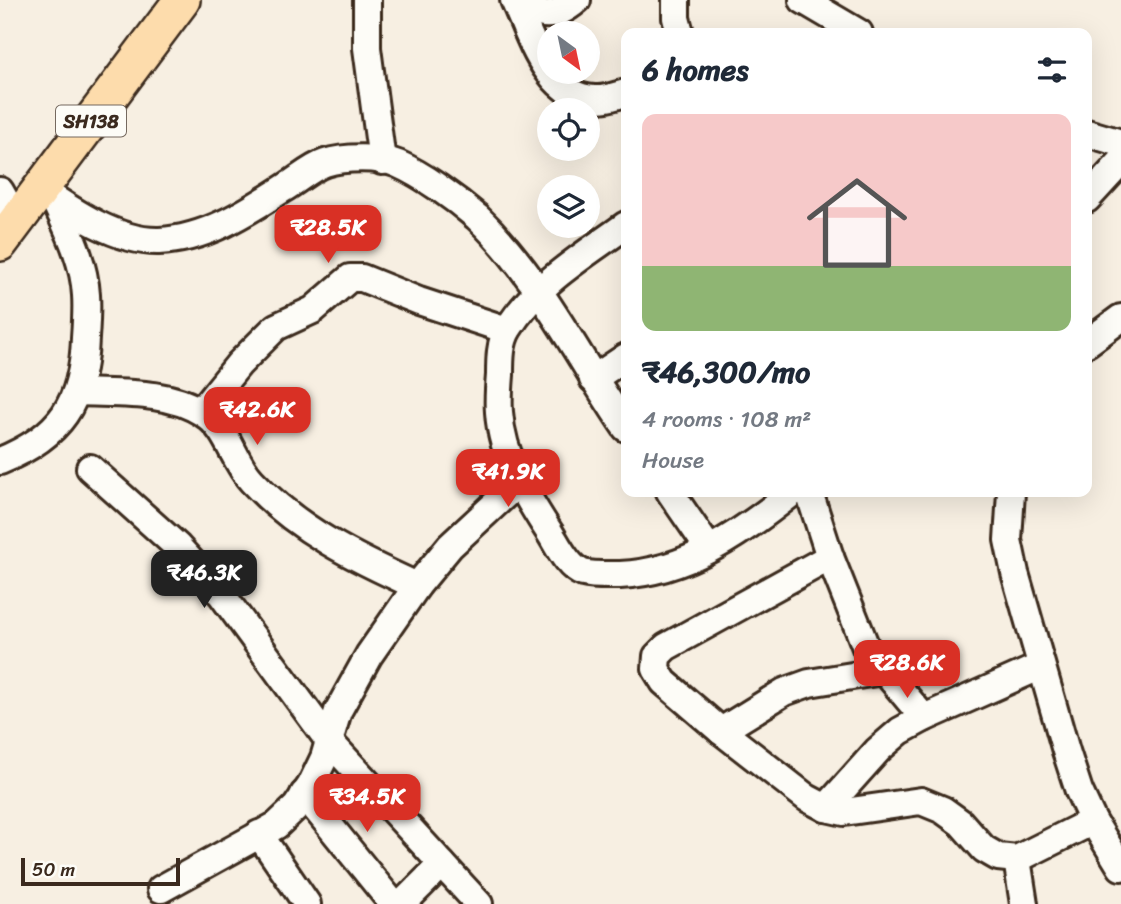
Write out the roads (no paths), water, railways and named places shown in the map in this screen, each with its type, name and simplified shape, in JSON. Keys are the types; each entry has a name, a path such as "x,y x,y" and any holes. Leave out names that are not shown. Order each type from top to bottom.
{"main road":[{"name":"SH138","path":"8,232 47,194 182,0"}],"street":[{"path":"515,0 529,10 546,16 567,8 577,0"},
{"path":"515,0 545,68 563,87 579,97 596,100 621,94"},
{"path":"676,0 679,28"},
{"path":"803,0 851,28"},
{"path":"371,2 367,48 382,161"},
{"path":"1092,135 1121,143"},
{"path":"47,194 108,232 158,241 194,235 239,218 324,163 352,157 396,163 438,188 475,216 508,250 621,421"},
{"path":"1092,194 1121,162"},
{"path":"0,191 8,232"},
{"path":"0,460 16,454 44,436 67,413 84,373 86,295 82,269 75,243 47,194"},
{"path":"621,229 538,292 507,330 500,353 499,414 508,457 519,482 566,558 580,572 597,576 634,574 692,558 724,542 787,497"},
{"path":"201,411 265,337 288,320 313,310 350,278 362,278 419,301 507,330"},
{"path":"1092,339 1121,318"},
{"path":"593,379 621,360"},
{"path":"78,392 162,397 201,411 217,423 249,479 276,505 311,531 360,561 418,586"},
{"path":"90,468 178,547 222,595 329,741 479,904"},
{"path":"161,890 276,825 296,807 324,758 338,711 369,655 450,546 519,482"},
{"path":"673,497 709,550"},
{"path":"811,497 830,557 867,650 924,718"},
{"path":"1011,497 1008,540 1015,573 1072,771 1093,821 1121,867"},
{"path":"830,557 666,647 657,656 656,669 664,682 721,731 807,798 826,808 844,812 921,800 943,810 961,823 984,849 998,857 1017,859 1093,821"},
{"path":"826,808 878,750 900,731 1041,666"},
{"path":"721,731 785,692 808,683 883,671"},
{"path":"304,794 393,904"},
{"path":"259,834 307,904"},
{"path":"1017,859 1024,904"},
{"path":"402,904 442,864"}]}
